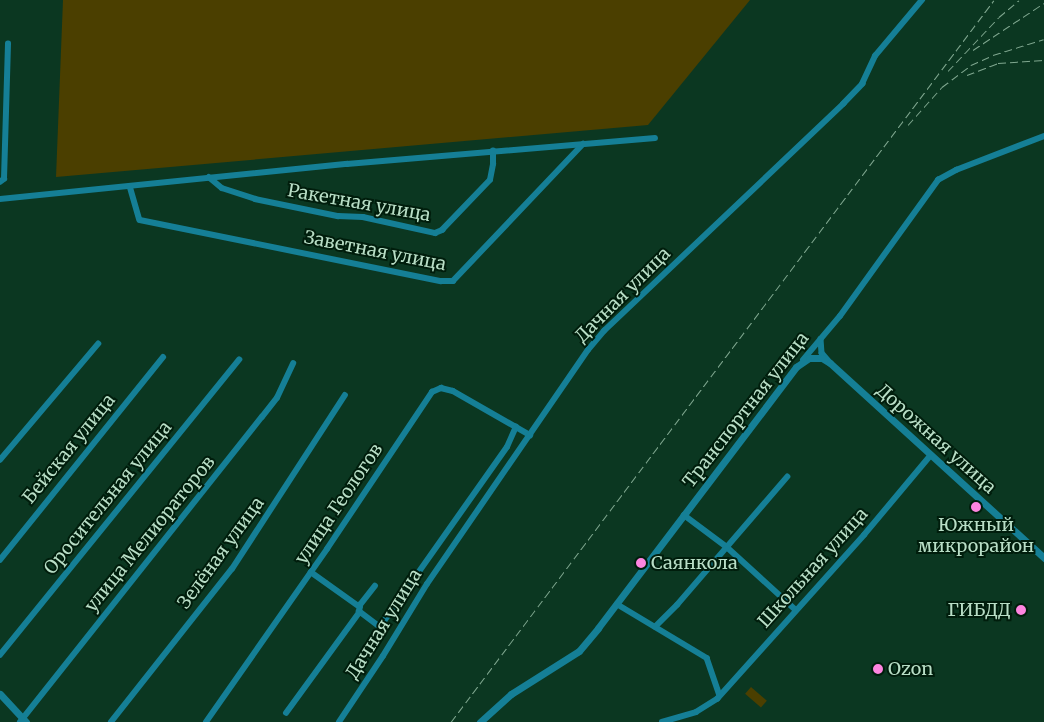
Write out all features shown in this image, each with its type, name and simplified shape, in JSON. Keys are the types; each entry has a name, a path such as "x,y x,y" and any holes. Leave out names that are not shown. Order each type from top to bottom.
{"street":[{"name":"Дачная улица","path":"339,722 383,656 427,584 588,350 604,331 843,104 862,84 875,56 922,0"},
{"path":"0,182 4,179 8,44"},
{"name":"Транспортная улица","path":"480,722 511,694 579,651 821,338 938,180 956,170 1044,136"},
{"name":"Ракетная улица","path":"0,199 493,151 655,138"},
{"name":"Заветная улица","path":"130,186 140,220 441,281 453,281 583,144"},
{"name":"Ракетная улица","path":"209,178 222,188 255,199 338,216 363,218 435,232 442,230 490,180 493,151"},
{"path":"821,338 822,353 830,363"},
{"path":"0,460 98,344"},
{"name":"Бейская улица","path":"0,560 163,357"},
{"path":"802,361 815,357 830,363"},
{"name":"Оросительная улица","path":"0,655 239,360"},
{"name":"улица Мелиораторов","path":"23,721 277,398 293,363"},
{"name":"Дорожная улица","path":"830,363 1044,558"},
{"name":"улица Геологов","path":"206,722 311,572 432,392 441,388 453,391 530,435"},
{"name":"Зелёная улица","path":"111,722 232,569 345,395"},
{"path":"311,572 380,627 507,447 516,427"},
{"name":"Школьная улица","path":"662,722 707,708 864,535 931,454"},
{"path":"655,627 788,478"},
{"path":"684,515 727,547 796,610"},
{"path":"286,713 375,586"},
{"path":"617,604 707,658 718,697"},
{"path":"0,694 23,721"}],"shaded area":[{"path":"63,0 750,0 648,125 56,177"},
{"path":"751,687 767,701 761,708 745,694"}],"railway":[{"path":"451,722 994,0"},
{"path":"948,71 999,17 1019,0"},
{"path":"973,50 1044,3"},
{"path":"908,125 942,87 971,65 993,55 1044,39"},
{"path":"967,75 998,63 1044,60"}],"place":[{"name":"Южный микрорайон","path":"976,507"},
{"name":"Саянкола","path":"641,563"},
{"name":"ГИБДД","path":"1021,610"},
{"name":"Ozon","path":"878,669"}]}
